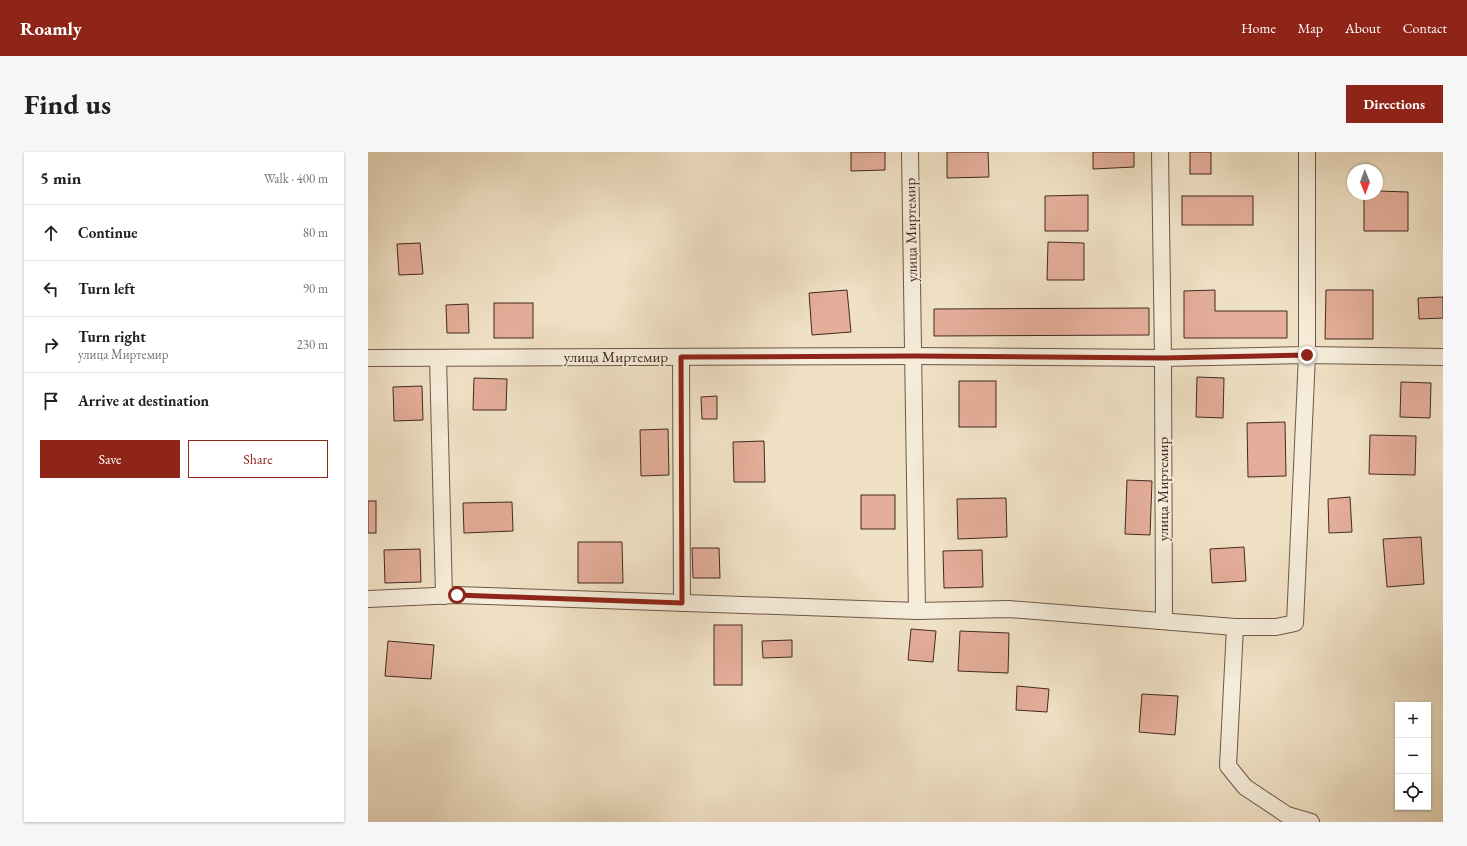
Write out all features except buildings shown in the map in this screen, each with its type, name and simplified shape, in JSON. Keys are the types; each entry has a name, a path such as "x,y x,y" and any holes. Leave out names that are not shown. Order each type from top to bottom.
{"street":[{"name":"улица Миртемир","path":"910,152 917,611"},
{"name":"улица Миртемир","path":"1160,152 1163,358 1164,621"},
{"path":"368,599 444,596 917,611 1009,609 1235,627 1276,627 1295,623 1307,355 1307,152"},
{"name":"улица Миртемир","path":"368,358 913,356 1163,358 1307,355 1443,357"},
{"path":"681,357 682,603"},
{"path":"438,358 444,596"},
{"path":"1235,627 1228,766 1245,787 1287,815 1311,822"}],"route":[{"path":"457,595 682,603 681,357 913,356 1163,358 1307,355"}]}
